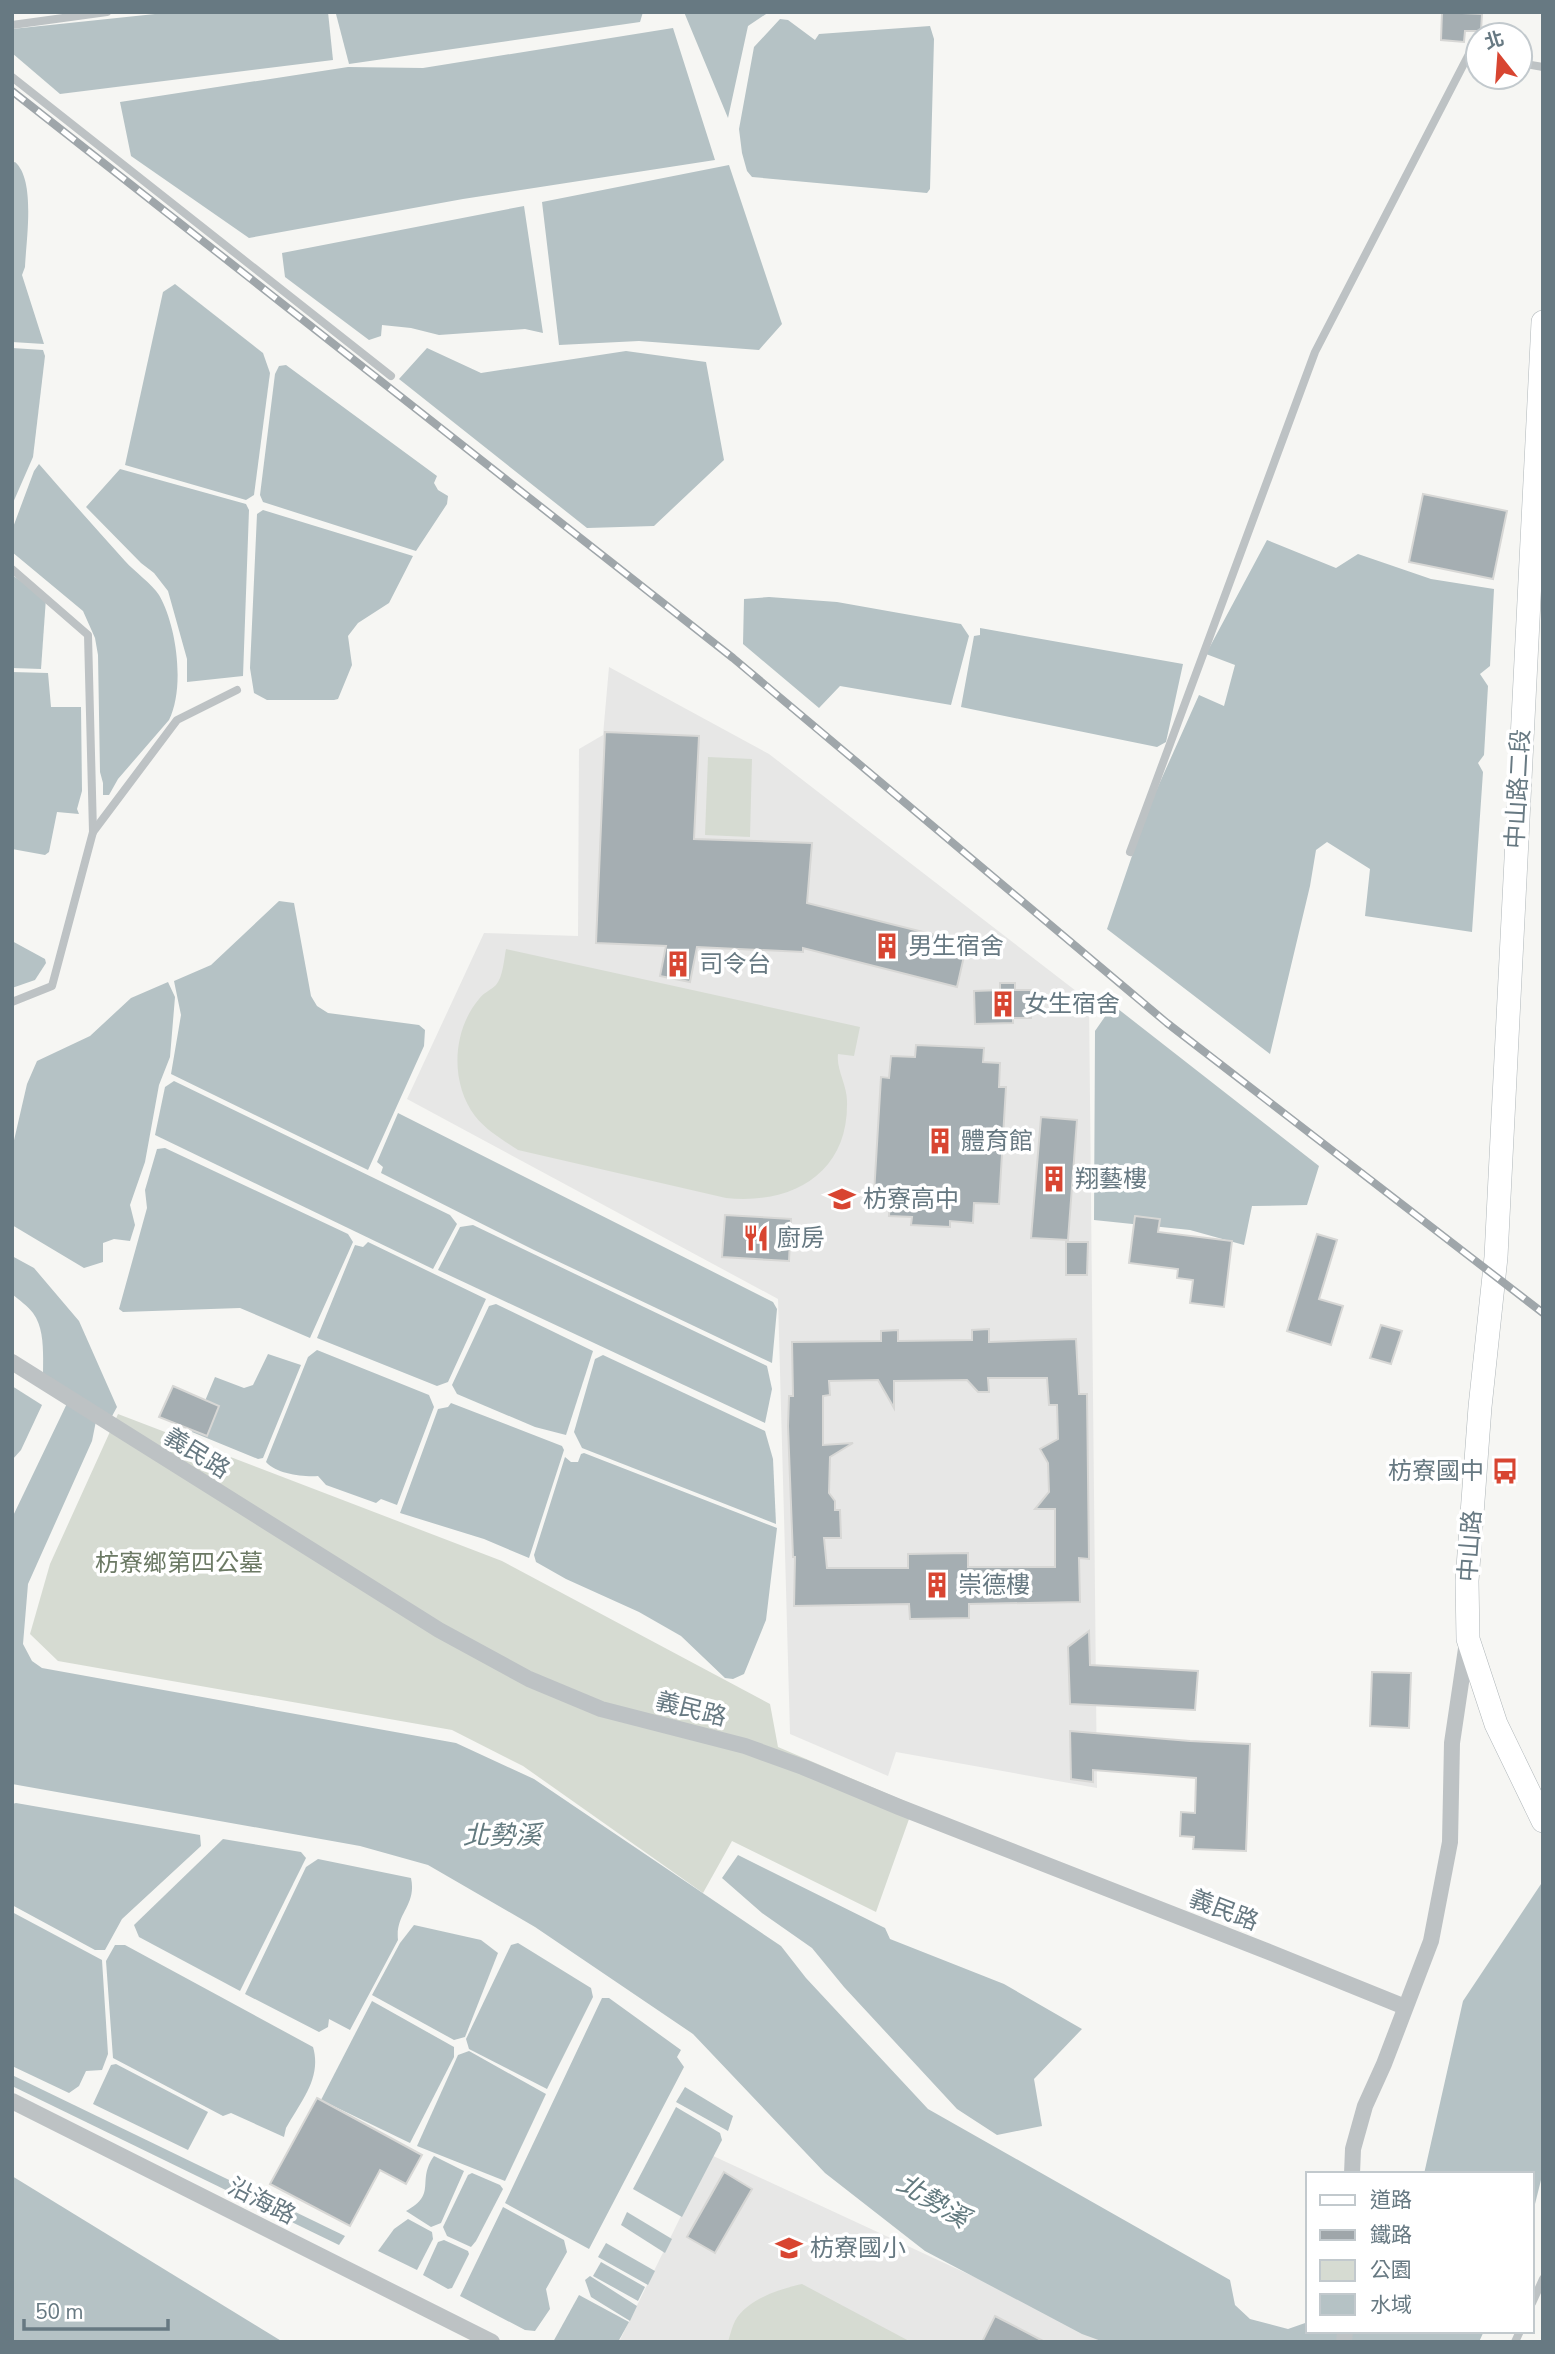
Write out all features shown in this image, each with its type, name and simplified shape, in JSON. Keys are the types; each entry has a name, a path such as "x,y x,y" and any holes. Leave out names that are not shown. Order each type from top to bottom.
{"street":[{"name":"中山路二段","path":"1496,1257 1543,322"},
{"name":"中山路","path":"1496,1257 1479,1420 1467,1581 1468,1639 1496,1724 1543,1821"},
{"name":"義民路","path":"12,1362 439,1630 529,1679 601,1709 745,1746 803,1767 1405,2007"},
{"path":"1352,2172 1353,2149 1365,2106 1431,1941 1450,1842 1452,1744 1468,1639"},
{"name":"沿海路","path":"12,2101 492,2342"}],"lane":[{"path":"12,24 107,12"},
{"path":"1130,852 1315,352 1464,64"},
{"path":"12,77 391,376"},
{"path":"12,569 88,635 93,832 52,986 12,1002"},
{"path":"93,832 177,720 237,690"},
{"path":"1534,2299 1543,2279"}],"shaded area":[{"name":"枋寮高中","path":"609,667 769,754 1089,1001 1097,1788 896,1752 888,1776 790,1734 778,1299 407,1099 484,933 578,936 579,749 603,735"},
{"name":"枋寮國小","path":"711,2155 1115,2342 619,2342"}],"green space":[{"path":"708,757 752,759 750,837 705,835"},
{"path":"506,949 860,1027 854,1056 838,1054 847,1101 845,1126 838,1148 827,1166 812,1180 793,1190 750,1199 726,1198 518,1150 490,1131 475,1116 461,1088 458,1073 459,1041 463,1026 479,999 498,982"},
{"name":"枋寮鄉第四公墓","path":"118,1414 502,1561 770,1704 778,1747 914,1805 876,1912 732,1841 703,1893 523,1766 452,1730 58,1661 30,1634 50,1564"},
{"path":"802,2284 911,2342 728,2342 735,2321 747,2307 774,2292"}],"water":[{"path":"174,12 328,12 333,60 60,94 12,53 12,29"},
{"path":"643,12 640,22 349,64 336,14"},
{"path":"684,12 769,12 748,26 728,118"},
{"path":"780,19 788,20 815,40 819,34 930,26 934,39 930,189 927,193 752,177 747,171 742,153 739,129 754,47"},
{"path":"673,28 715,160 463,199 249,238 131,156 120,102 348,67 423,68"},
{"path":"15,162 22,171 28,196 27,242 22,275 44,344 12,342 12,163"},
{"path":"729,165 782,324 759,350 639,341 559,345 542,202"},
{"path":"524,206 543,333 525,329 439,335 382,325 381,336 369,340 285,277 282,253"},
{"path":"175,284 263,353 270,373 254,495 246,500 125,465 163,292"},
{"path":"12,348 43,350 45,356 33,457 12,505"},
{"path":"427,348 481,373 626,351 706,362 724,460 654,526 587,528 399,379"},
{"path":"286,365 437,476 434,483 438,490 448,496 447,504 416,551 263,502 260,495 275,374 279,366"},
{"path":"39,464 125,561 156,591 165,608 174,640 177,691 169,720 118,779 109,795 103,795 100,772 98,655 95,638 83,611 12,552 12,530"},
{"path":"120,469 246,504 249,510 243,676 187,682 187,659 168,591 154,573 86,507"},
{"path":"263,510 413,556 389,603 358,623 348,636 352,665 338,699 267,700 254,693 250,668 257,514"},
{"path":"1267,540 1336,568 1358,554 1431,579 1494,589 1490,666 1480,674 1488,686 1484,755 1478,763 1483,772 1472,932 1365,916 1370,869 1327,842 1316,850 1270,1054 1107,929 1148,809 1199,695 1224,706 1235,665 1206,654"},
{"path":"12,575 46,598 41,669 12,668"},
{"path":"769,597 837,602 961,624 969,636 951,705 840,686 819,708 743,644 744,599"},
{"path":"980,628 1183,664 1166,742 1157,747 961,707 974,636 980,635"},
{"path":"12,672 48,673 51,707 81,707 82,791 77,809 79,814 57,812 49,852 45,855 12,849"},
{"path":"279,901 294,903 311,996 317,1006 328,1013 419,1025 425,1030 424,1046 368,1170 171,1074 181,1015 174,981 211,965"},
{"path":"12,941 45,959 46,963 35,980 12,988"},
{"path":"168,982 175,997 170,1057 159,1085 145,1162 130,1205 135,1225 130,1241 114,1239 103,1243 103,1262 84,1268 12,1225 12,1149 27,1084 37,1061 90,1036 131,998"},
{"path":"1113,1005 1319,1166 1307,1205 1252,1206 1244,1245 1190,1230 1094,1220 1095,1031"},
{"path":"174,1081 450,1215 457,1224 433,1269 155,1135 165,1087"},
{"path":"398,1113 773,1302 777,1309 772,1363 534,1250 381,1173 383,1167 377,1162"},
{"path":"165,1148 348,1234 353,1242 310,1338 240,1308 123,1312 119,1309 147,1208 145,1190 157,1149"},
{"path":"473,1225 767,1366 772,1389 765,1423 438,1270 460,1227"},
{"path":"368,1242 486,1299 448,1382 437,1386 317,1338 355,1245 363,1247"},
{"name":"北勢溪","path":"12,1256 34,1268 79,1321 117,1407 111,1418 98,1411 92,1441 28,1584 23,1644 32,1661 42,1668 456,1743 534,1779 781,1946 806,1978 928,2109 1230,2280 1235,2305 1250,2319 1288,2329 1306,2323 1306,2333 1483,2333 1479,2342 1104,2342 1082,2334 925,2251 825,2173 693,2034 535,1927 428,1865 360,1846 12,1784 12,1518 72,1393 43,1374 43,1342 37,1319 29,1308 12,1294"},
{"path":"496,1304 593,1351 566,1435 535,1427 457,1394 452,1385 489,1306"},
{"path":"317,1350 429,1395 434,1407 397,1505 381,1499 376,1503 326,1485 318,1476 290,1474 266,1462 308,1357"},
{"path":"268,1354 301,1365 263,1458 258,1459 192,1432 215,1377 244,1388 253,1385"},
{"path":"603,1355 765,1431 773,1459 776,1524 582,1448 574,1432 595,1359"},
{"path":"12,1386 42,1405 21,1450 12,1460"},
{"path":"451,1403 562,1446 564,1450 529,1558 484,1539 400,1513 438,1409 448,1407"},
{"path":"584,1453 777,1528 766,1620 744,1674 733,1679 725,1678 681,1636 639,1612 566,1579 536,1562 534,1555 565,1457 571,1462 578,1462"},
{"path":"12,1804 200,1835 201,1846 122,1919 105,1950 95,1950 12,1905"},
{"path":"223,1839 301,1852 306,1858 240,1991 139,1937 134,1925"},
{"path":"738,1855 885,1928 890,1939 1004,1984 1082,2029 1034,2079 1042,2126 997,2135 957,2109 844,1987 812,1948 762,1913 722,1878"},
{"path":"318,1859 411,1878 411,1896 400,1923 398,1940 350,2030 329,2019 328,2027 319,2032 245,1994 306,1867"},
{"path":"1543,1881 1543,2172 1534,2208 1534,2172 1424,2172 1463,2001"},
{"path":"12,1912 102,1960 108,2054 102,2070 86,2071 79,2086 69,2093 12,2066"},
{"path":"414,1925 481,1940 498,1953 465,2037 454,2040 372,1995 400,1943"},
{"path":"518,1943 591,1988 593,1997 547,2089 469,2049 466,2039 511,1945"},
{"path":"115,1945 125,1945 313,2047 315,2069 312,2079 304,2099 286,2128 284,2137 231,2113 223,2116 113,2058 106,1961"},
{"path":"602,1998 609,1998 681,2050 677,2057 684,2067 589,2249 505,2203"},
{"path":"372,2001 454,2047 454,2057 410,2143 321,2100"},
{"path":"469,2051 546,2094 505,2181 417,2146 458,2055"},
{"path":"116,2064 208,2112 188,2150 93,2104 111,2065"},
{"path":"12,2075 345,2236 339,2245 12,2086"},
{"path":"685,2087 733,2116 728,2131 676,2102"},
{"path":"676,2107 720,2133 722,2140 682,2217 633,2189"},
{"path":"434,2156 464,2171 441,2223 431,2227 406,2211 421,2199 429,2165"},
{"path":"472,2173 500,2185 503,2189 471,2247 447,2236 443,2227 468,2175"},
{"path":"12,2176 283,2342 12,2342"},
{"path":"503,2207 564,2240 567,2252 546,2289 550,2309 535,2331 525,2330 460,2296"},
{"path":"627,2212 672,2239 665,2253 621,2225"},
{"path":"408,2219 432,2232 433,2239 417,2270 378,2251 394,2229"},
{"path":"444,2240 468,2251 469,2254 452,2288 448,2289 423,2275 438,2242"},
{"path":"606,2243 655,2271 648,2285 598,2257"},
{"path":"601,2262 645,2287 638,2301 593,2276"},
{"path":"590,2276 637,2306 630,2321 591,2297 585,2280"},
{"path":"579,2295 629,2322 618,2342 553,2342"}],"building":[{"path":"1442,12 1482,14 1482,21 1464,21 1464,42 1441,40"},
{"path":"1423,494 1507,511 1493,579 1409,562"},
{"path":"605,732 699,736 694,839 812,843 807,903 967,943 957,987 803,948 803,952 697,947 690,982 660,976 666,946 596,943"},
{"name":"女生宿舍","path":"1000,983 1015,983 1015,990 1031,990 1031,1018 1013,1018 1013,1023 975,1024 974,991 1000,990"},
{"name":"體育館","path":"916,1045 984,1048 983,1062 1000,1063 999,1087 1006,1087 999,1204 974,1203 973,1223 950,1221 950,1227 911,1225 912,1217 889,1216 890,1195 874,1194 881,1077 889,1078 891,1056 915,1057"},
{"name":"翔藝樓","path":"1041,1117 1077,1120 1068,1240 1031,1238"},
{"name":"廚房","path":"725,1215 791,1219 789,1261 722,1257"},
{"path":"1135,1216 1160,1219 1158,1232 1232,1241 1224,1307 1190,1303 1193,1280 1177,1278 1178,1269 1129,1263"},
{"path":"1317,1234 1337,1240 1319,1299 1343,1306 1331,1345 1287,1331"},
{"path":"1066,1242 1088,1242 1087,1275 1066,1275"},
{"path":"1381,1325 1402,1331 1391,1364 1370,1358"},
{"path":"989,1329 989,1342 1076,1339 1079,1394 1087,1394 1089,1559 1079,1558 1080,1602 969,1604 969,1618 910,1619 909,1604 794,1606 795,1557 788,1426 789,1396 793,1396 792,1342 881,1341 881,1331 898,1330 898,1341 972,1340 972,1330","holes":["988,1378 1047,1378 1049,1405 1057,1405 1058,1439 1040,1449 1048,1463 1049,1492 1035,1509 1055,1509 1055,1567 968,1567 968,1553 908,1554 908,1568 827,1568 824,1538 841,1538 840,1510 835,1510 835,1501 829,1493 830,1457 853,1443 823,1445 823,1396 830,1395 829,1381 878,1380 894,1408 894,1381 967,1380 978,1392 989,1392"]},
{"path":"173,1386 219,1406 207,1436 159,1417"},
{"path":"1089,1631 1090,1665 1198,1671 1195,1710 1070,1704 1068,1647"},
{"path":"1372,1672 1411,1673 1409,1728 1370,1726"},
{"path":"1070,1731 1250,1744 1246,1851 1193,1849 1194,1837 1180,1836 1181,1812 1195,1813 1196,1778 1093,1770 1093,1782 1071,1779"},
{"path":"317,2098 422,2155 406,2184 380,2170 350,2226 270,2184"},
{"path":"724,2172 752,2189 715,2253 687,2237"},
{"path":"995,2316 1045,2342 982,2342"}],"railway":[{"path":"12,91 733,658 1167,1023 1543,1313"}],"place":[{"name":"男生宿舍","path":"887,946"},
{"name":"司令台","path":"678,964"},
{"name":"女生宿舍","path":"1003,1004"},
{"name":"體育館","path":"940,1141"},
{"name":"翔藝樓","path":"1054,1179"},
{"name":"枋寮高中","path":"842,1199"},
{"name":"廚房","path":"756,1238"},
{"name":"枋寮國中","path":"1505,1471"},
{"name":"崇德樓","path":"937,1585"},
{"name":"枋寮國小","path":"789,2248"}]}
